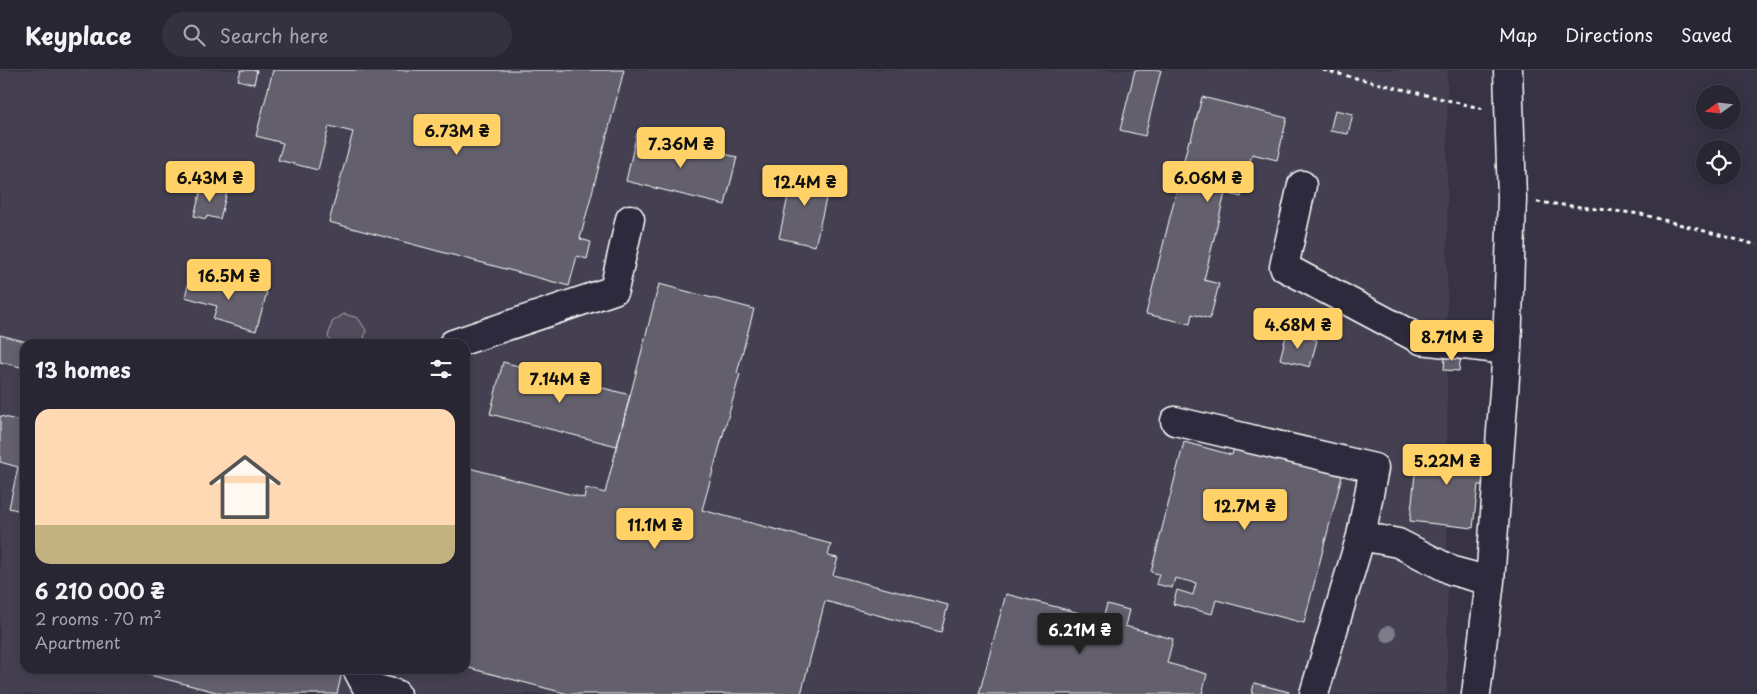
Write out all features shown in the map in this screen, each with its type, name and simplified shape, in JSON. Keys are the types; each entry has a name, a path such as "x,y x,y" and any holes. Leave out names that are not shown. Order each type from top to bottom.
{"street":[{"path":"1476,694 1490,581 1507,350 1512,199 1508,70"},
{"path":"1302,185 1284,267 1421,340 1507,350"},
{"path":"468,339 614,290 630,219"},
{"path":"1175,421 1374,468 1361,536 1314,694"},
{"path":"1361,536 1398,543 1453,571 1490,581"},
{"path":"360,674 366,686 396,694"}],"path":[{"path":"1323,70 1509,115"},
{"path":"1512,199 1641,214 1757,246"}],"shaded area":[{"path":"0,70 1447,70 1447,694 0,694"},
{"path":"344,314 358,318 366,330 364,339 329,339 328,337 332,322"}],"building":[{"path":"241,70 257,70 254,84 238,80"},
{"path":"273,70 624,70 580,239 591,242 587,259 577,256 569,286 329,222 353,132 329,126 318,170 278,160 283,143 256,136"},
{"path":"1135,70 1161,70 1145,136 1120,130"},
{"path":"1202,97 1287,118 1277,160 1252,154 1241,197 1225,193 1204,280 1219,284 1210,319 1192,314 1190,324 1146,314 1189,140 1191,140"},
{"path":"1335,110 1353,114 1348,134 1330,131"},
{"path":"637,133 737,157 725,205 626,181"},
{"path":"794,169 831,177 815,246 779,238"},
{"path":"202,186 227,192 220,219 207,216 206,219 194,216"},
{"path":"191,274 223,282 224,280 267,292 256,331 213,319 217,306 185,297"},
{"path":"659,284 754,309 737,373 740,374 702,510 831,544 828,556 838,558 833,575 948,605 941,632 825,601 801,694 568,694 470,668 470,468 584,498 586,488 605,493"},
{"path":"1287,332 1317,340 1310,367 1280,359"},
{"path":"0,335 20,340 20,367 0,362"},
{"path":"1445,354 1461,355 1459,371 1444,370"},
{"path":"503,362 630,395 617,446 490,414"},
{"path":"0,416 20,421 20,511 9,508 18,467 0,462"},
{"path":"1184,442 1232,455 1234,448 1342,476 1304,623 1216,600 1212,614 1173,604 1177,590 1193,595 1196,583 1175,578 1172,588 1156,584 1159,574 1151,572"},
{"path":"1418,446 1488,454 1484,485 1478,485 1473,528 1410,521"},
{"path":"1006,594 1103,619 1107,604 1129,610 1125,626 1173,639 1167,663 1207,674 1202,694 979,694"},
{"path":"146,674 342,674 337,694 224,694"},
{"path":"1254,683 1289,692 1288,694 1252,694"}]}
